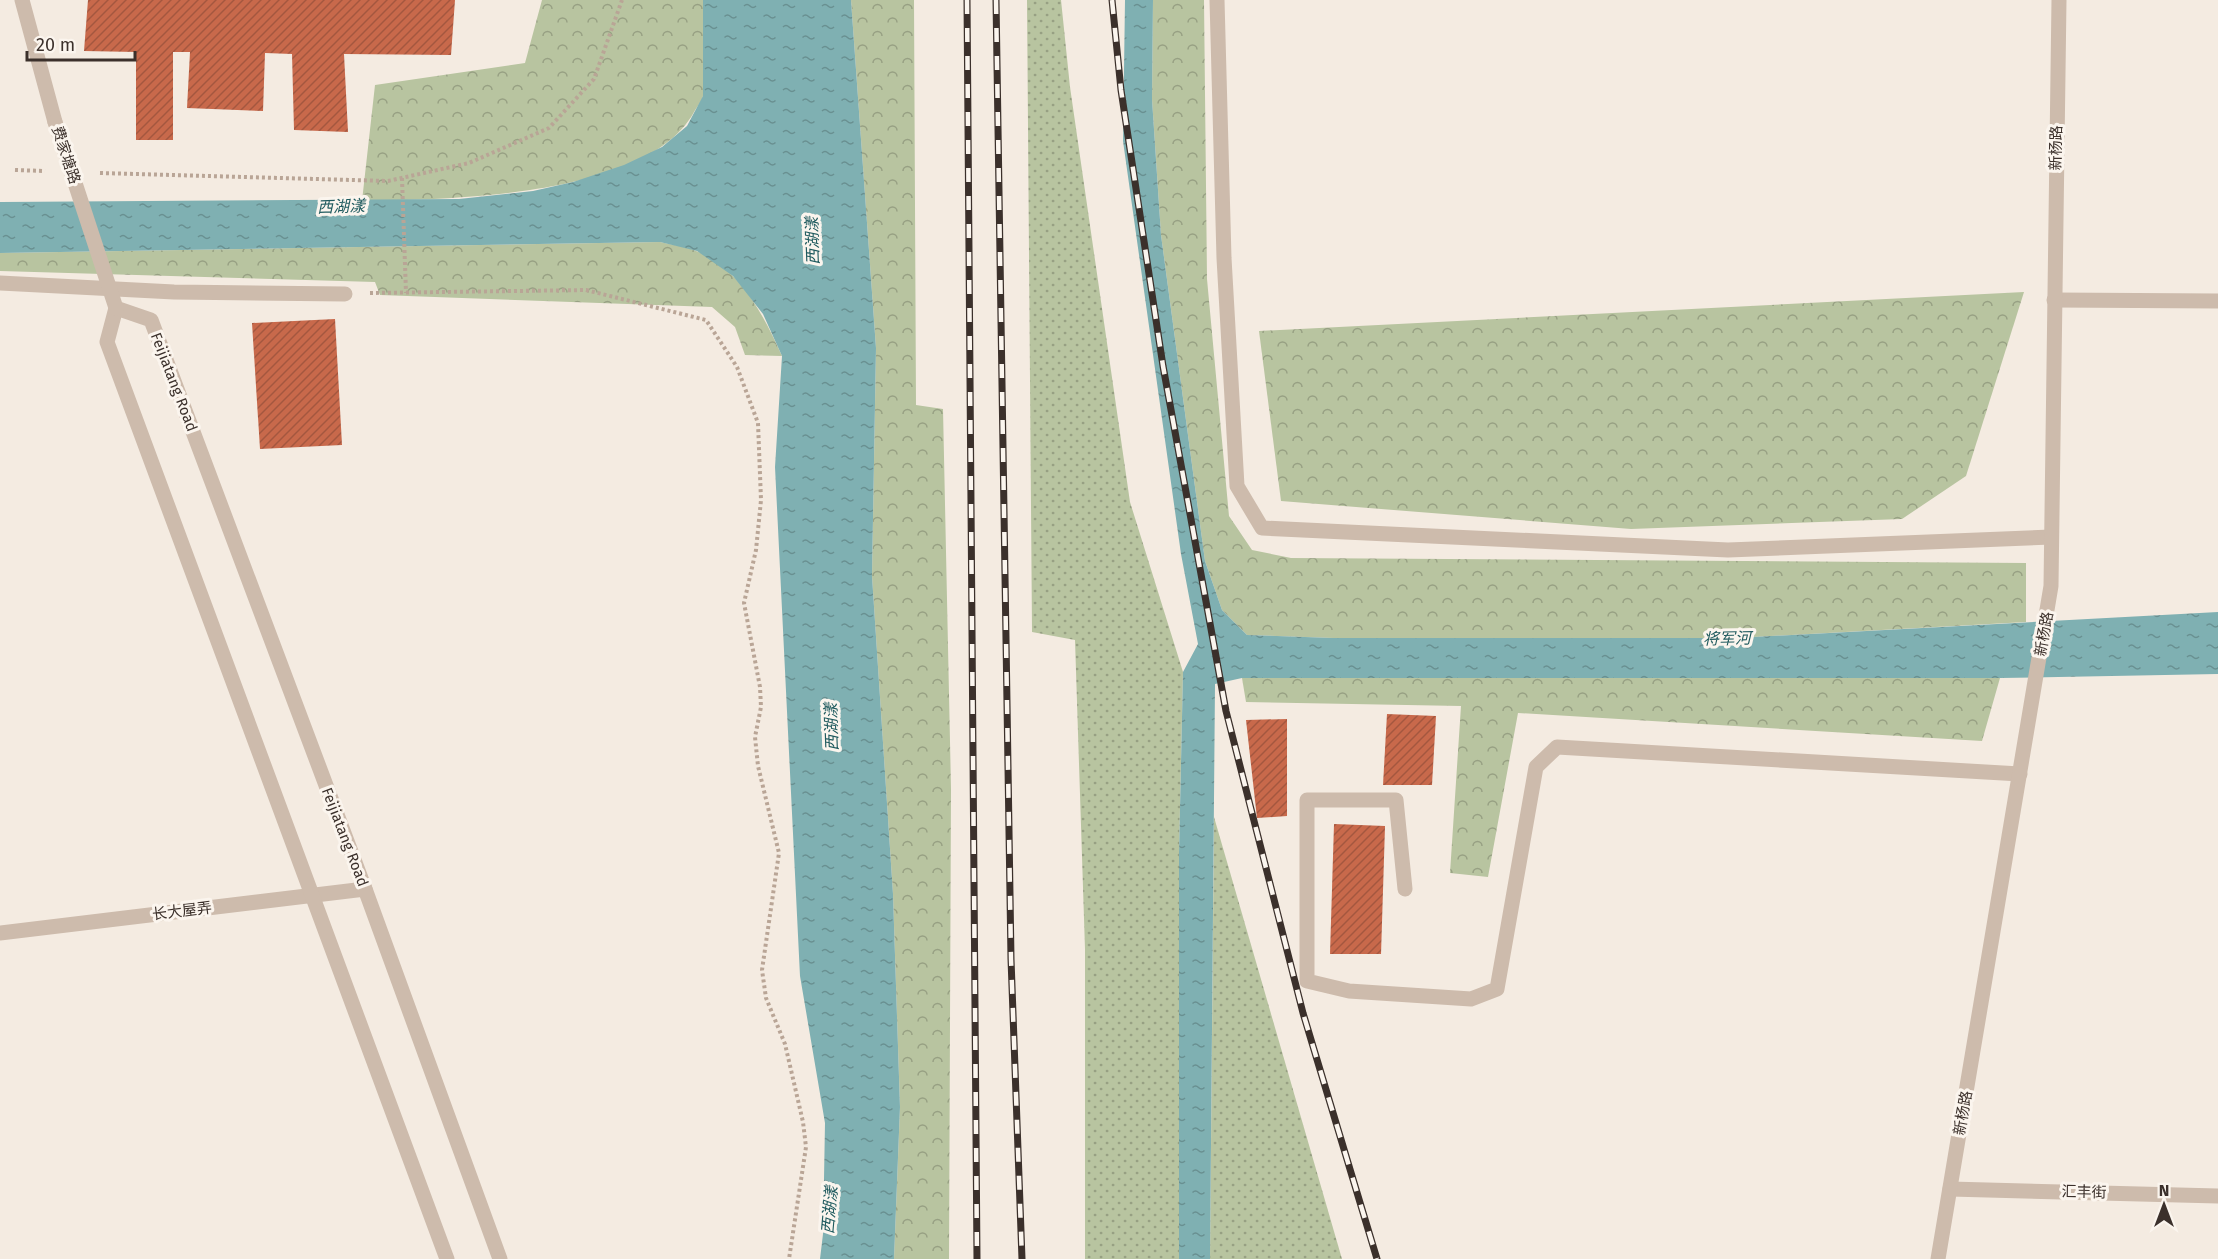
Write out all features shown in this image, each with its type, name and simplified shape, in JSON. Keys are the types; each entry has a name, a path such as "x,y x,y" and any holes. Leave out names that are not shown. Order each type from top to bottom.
{"street":[{"name":"费家塘路","path":"22,0 55,122 116,308"},
{"path":"1217,0 1224,258 1237,486 1262,528 1728,550 2051,537"},
{"name":"新杨路","path":"1938,1259 2048,612 2059,0"},
{"path":"0,283 174,291 345,294"},
{"path":"2054,300 2218,301"},
{"path":"116,308 107,342 447,1259"},
{"name":"Feijiatang Road","path":"116,308 151,320 365,889 500,1259"},
{"path":"1406,889 1396,800 1307,800 1307,981 1348,991 1471,999 1497,989 1536,767 1557,747 2020,774"},
{"name":"长大屋弄","path":"0,933 365,889"},
{"name":"汇丰街","path":"1950,1189 2218,1196"}],"path":[{"path":"97,173 388,181 469,163 549,128 594,79 622,0"},
{"path":"15,170 50,171"},
{"path":"402,178 406,293"},
{"path":"345,294 586,290 706,320 737,367 758,423 761,500 756,550 744,603 760,687 761,706 755,737 758,766 779,853 762,970 766,998 785,1044 803,1122 806,1147 789,1259"}],"green space":[{"path":"542,0 703,0 704,86 701,102 670,140 634,162 591,177 543,188 492,195 362,201 375,85 525,63"},
{"path":"851,0 914,0 916,405 943,409 951,789 949,1259 894,1259 900,1107 893,894 872,576 876,348"},
{"path":"1027,0 1061,0 1070,87 1130,502 1183,672 1179,853 1179,1259 1085,1259 1085,949 1075,640 1032,632"},
{"path":"1153,0 1204,0 1207,279 1229,516 1252,550 1291,558 2026,563 2026,622 1735,638 1333,638 1247,635 1222,610 1205,561 1161,235 1152,99"},
{"path":"660,242 696,251 712,259 738,281 767,325 782,356 745,355 735,327 712,307 380,295 375,282 0,271 0,253"},
{"path":"2024,292 1966,476 1902,519 1631,529 1281,501 1259,331"},
{"path":"1242,678 2000,678 1982,741 1518,713 1488,877 1450,873 1461,706 1246,702"},
{"path":"1214,817 1342,1259 1210,1259"}],"water":[{"name":"西湖漾","path":"703,0 851,0 876,348 872,576 893,894 900,1107 894,1259 820,1259 823,1234 825,1123 800,976 775,467 782,356 763,314 733,276 697,251 660,242 0,253 0,202 459,199 533,191 573,182 624,165 662,147 687,126 703,96"},
{"name":"将军河","path":"1125,0 1153,0 1152,99 1161,235 1205,561 1222,610 1247,635 1333,638 1735,638 2218,612 2218,674 2000,678 1242,678 1215,684 1210,1259 1179,1259 1179,853 1183,672 1198,644 1181,554 1123,141"}],"building":[{"path":"88,0 455,0 451,55 344,54 348,132 294,130 292,54 265,53 263,111 187,108 190,52 173,52 173,140 136,140 136,52 84,51"},
{"path":"335,319 342,445 260,449 252,323"},
{"path":"1387,714 1436,716 1432,785 1383,785"},
{"path":"1287,719 1287,816 1257,818 1246,720"},
{"path":"1334,824 1385,826 1381,954 1330,954"}],"railway":[{"path":"967,0 977,1259"},
{"path":"996,0 1011,959 1022,1259"},
{"path":"1112,0 1121,90 1163,366 1226,711 1303,1013 1377,1259"}]}
